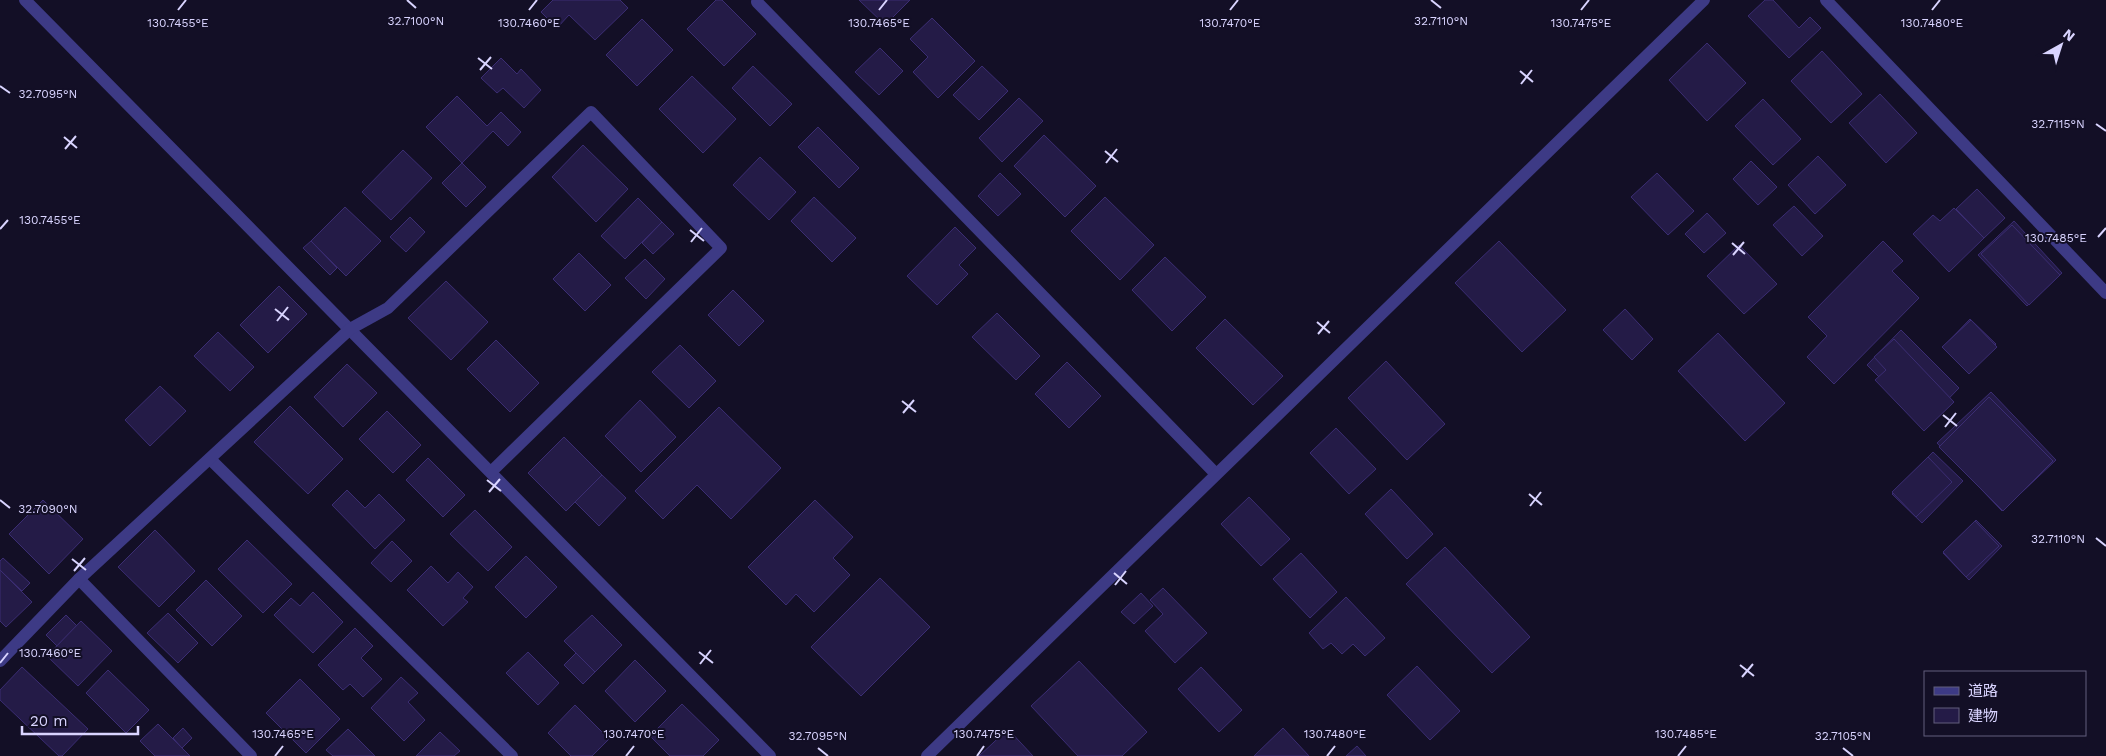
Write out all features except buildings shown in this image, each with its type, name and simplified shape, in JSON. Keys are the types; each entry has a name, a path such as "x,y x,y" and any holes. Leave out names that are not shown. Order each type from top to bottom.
{"street":[{"path":"25,0 770,756"},
{"path":"927,756 1704,0"},
{"path":"1826,0 2106,294"},
{"path":"757,2 1216,474"},
{"path":"0,661 79,579 350,329 388,308 591,112 721,248 491,472"},
{"path":"210,459 512,756"},
{"path":"79,579 251,756"}]}
